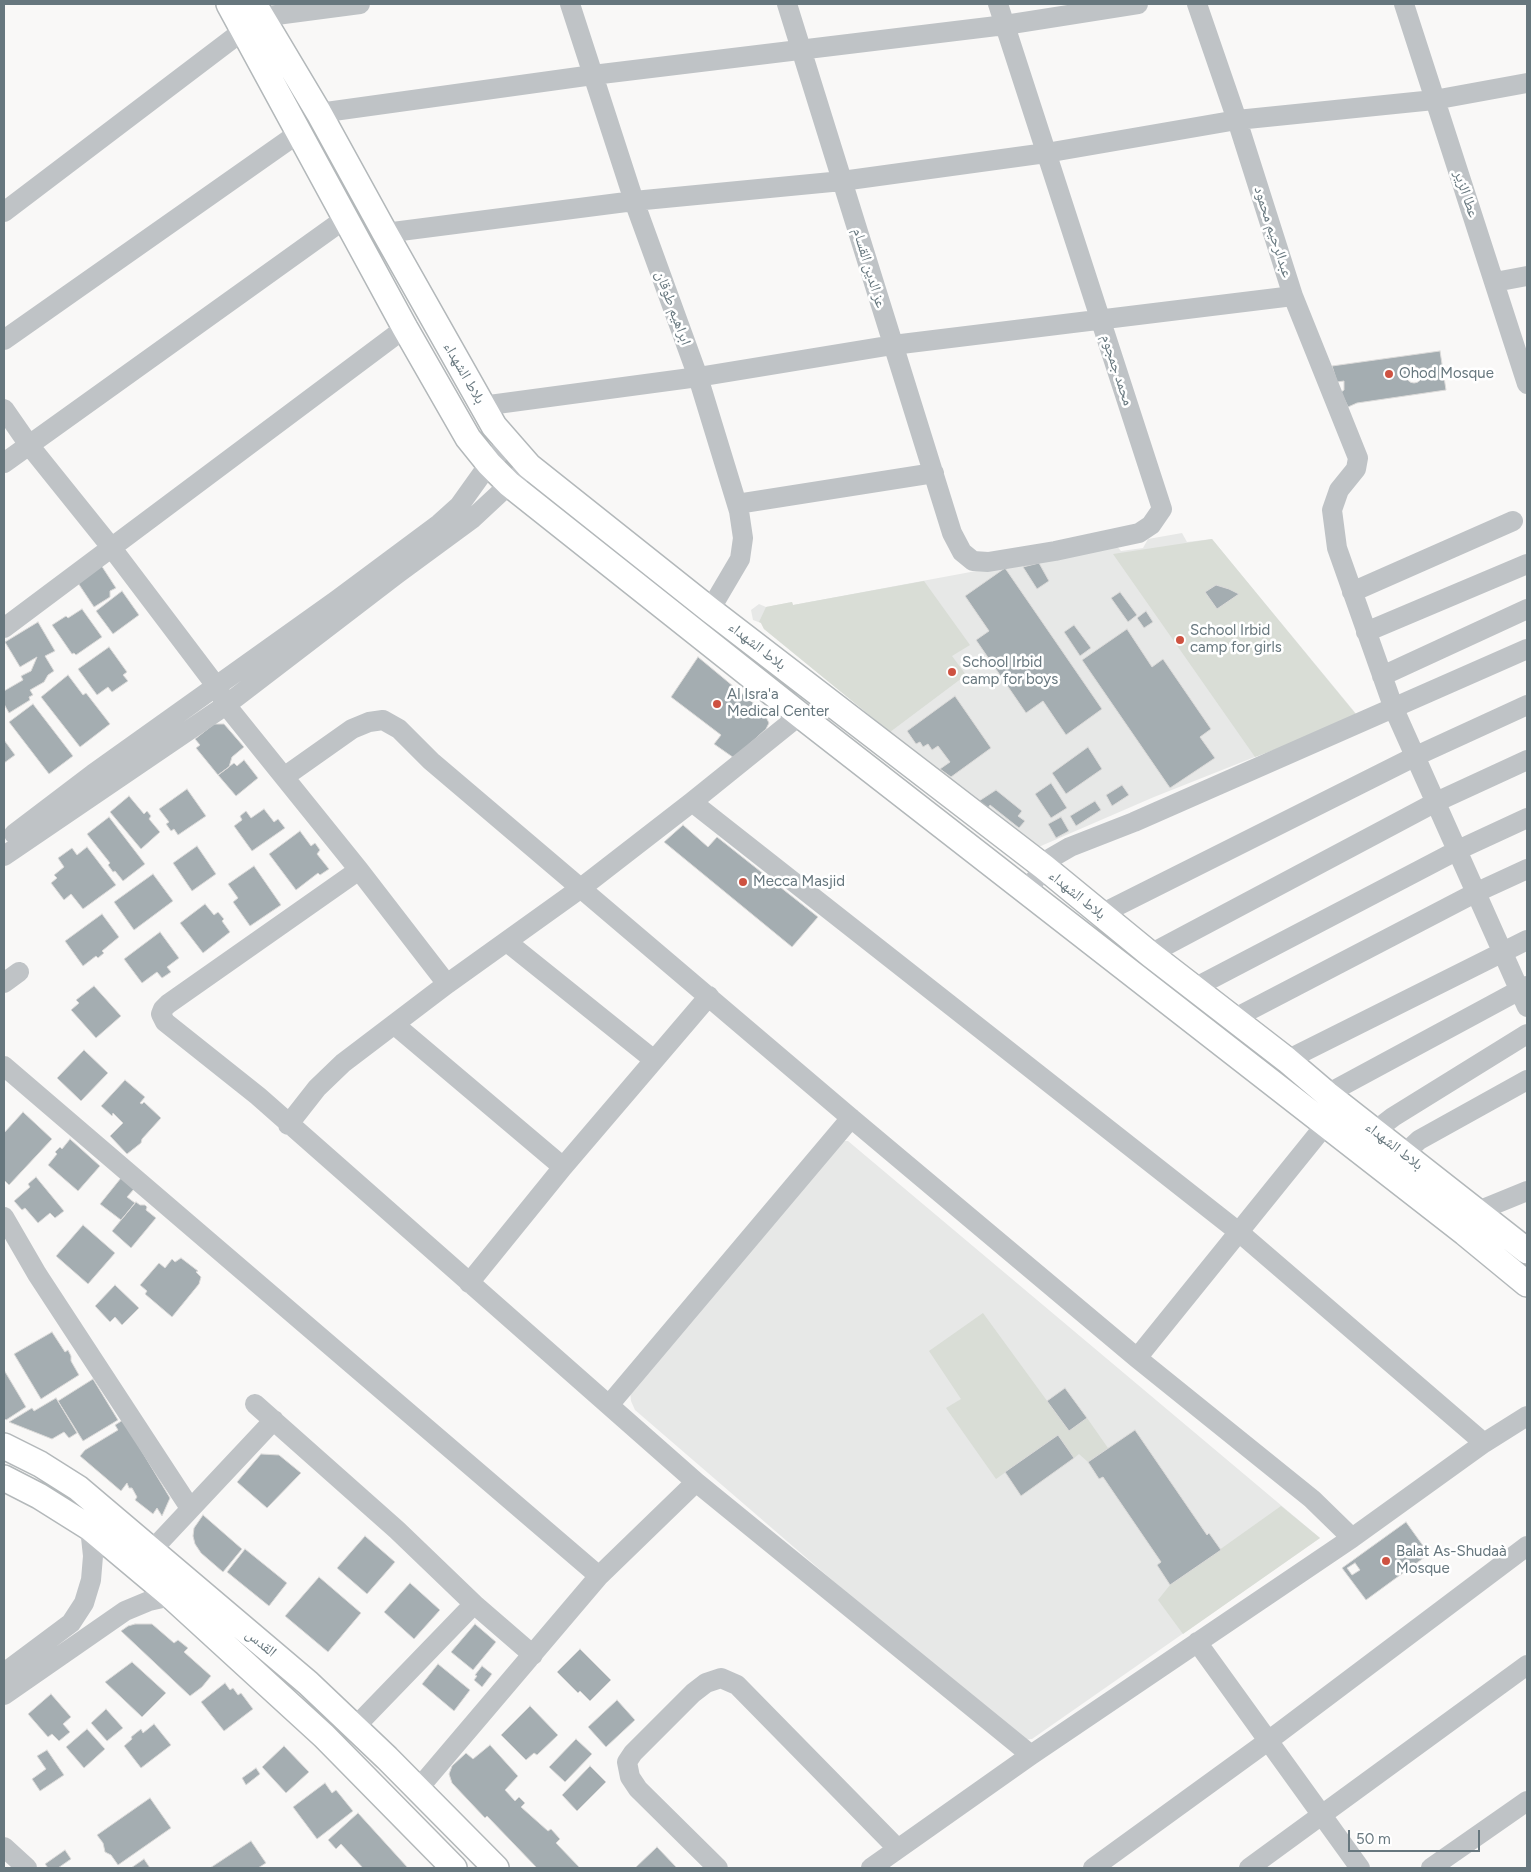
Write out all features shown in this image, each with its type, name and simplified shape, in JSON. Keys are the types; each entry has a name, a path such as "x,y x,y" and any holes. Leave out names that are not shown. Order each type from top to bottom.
{"main road":[{"path":"229,4 253,17 300,132 405,328 468,438 488,464 509,484 800,715 1466,1233 1527,1284"},
{"name":"بلاط الشهداء","path":"253,17 319,113 494,426 529,466 710,610 1044,867 1150,954 1287,1060 1527,1251"},
{"name":"القدس","path":"4,1446 40,1464 78,1488 308,1683 355,1727 496,1868"},
{"name":"القدس","path":"4,1478 39,1496 90,1528 171,1596 324,1736 454,1868"}],"street":[{"path":"4,212 253,17 360,4"},
{"name":"ابراهيم طوقان","path":"570,4 634,201 698,377 737,504 743,538 740,559 710,610"},
{"name":"عز الدين القسام","path":"787,4 952,533"},
{"name":"محمد جمجوم","path":"952,533 962,552 973,561 988,562 1139,533 1157,518 1162,509 998,4"},
{"path":"319,113 593,75 1005,25 1138,4"},
{"name":"عبدالرحيم محمود","path":"1197,4 1237,120 1293,296 1358,458 1356,469 1338,490 1332,510 1337,548 1352,592"},
{"name":"عطا الزير","path":"1404,4 1527,384"},
{"path":"385,233 634,201 842,181 1046,153 1237,120 1434,100 1527,83"},
{"path":"4,340 300,132"},
{"path":"4,464 346,218"},
{"path":"1495,282 1527,276"},
{"path":"482,406 698,377 893,345 1100,318 1293,296"},
{"path":"4,628 405,328"},
{"path":"4,409 29,445 111,547 217,687 226,705 448,984"},
{"path":"4,841 93,774 217,687 439,524 459,506 488,464 508,443"},
{"path":"4,856 226,705 472,519 529,466"},
{"path":"737,504 934,473"},
{"path":"1328,1094 1525,995 1475,893 1458,850 1394,709 1352,592 1513,521"},
{"path":"1366,632 1527,564"},
{"path":"1382,676 1527,609"},
{"path":"1026,892 1051,858 1070,847 1134,822 1527,649"},
{"path":"1101,914 1416,756 1527,705"},
{"path":"288,1125 317,1088 343,1063 580,888 692,802 800,715"},
{"path":"284,777 352,729 369,722 384,720 399,729 431,761 580,888 1137,1358 1312,1499 1352,1538"},
{"path":"1150,954 1436,802 1527,760"},
{"path":"692,802 1240,1233 1484,1443"},
{"path":"1194,988 1458,850 1527,818"},
{"path":"1233,1019 1475,893 1527,869"},
{"path":"359,870 168,1004 161,1014 169,1026 258,1096 288,1125 696,1482 1031,1755"},
{"path":"1287,1060 1527,940"},
{"path":"507,942 654,1060"},
{"path":"469,1283 562,1167 710,996"},
{"path":"395,1025 562,1167"},
{"path":"1375,1131 1393,1116 1527,1034"},
{"path":"4,1066 599,1576"},
{"path":"1404,1154 1419,1140 1527,1080"},
{"path":"609,1405 851,1118"},
{"path":"1137,1358 1240,1233 1326,1124"},
{"path":"1466,1233 1478,1211 1527,1191"},
{"path":"4,1217 37,1274 190,1508"},
{"path":"255,1404 398,1530 474,1604 533,1654"},
{"path":"152,1550 274,1420"},
{"path":"871,1868 1031,1755 1352,1538 1484,1443 1524,1425"},
{"path":"418,1789 599,1576 696,1482"},
{"path":"4,1673 71,1623 84,1603 91,1580 93,1556 90,1528"},
{"path":"1093,1868 1268,1741 1527,1546"},
{"path":"4,1695 125,1611 149,1601 171,1596"},
{"path":"355,1727 474,1604"},
{"path":"1197,1642 1360,1868"},
{"path":"1249,1868 1323,1816 1527,1665"},
{"path":"718,1868 638,1790 630,1777 628,1762 633,1753 693,1693 706,1683 721,1678 737,1685 898,1849"},
{"path":"1431,1868 1527,1801"},
{"path":"4,1847 27,1868"}],"shaded area":[{"path":"1182,533 1187,542 1212,539 1358,716 1154,797 1034,849 764,629 761,623 753,620 751,610 759,604 766,607 792,602 793,605 1116,545 1121,551 1143,548 1148,539"},
{"path":"1212,539 1359,718 1255,757 1113,554"},
{"path":"924,581 970,645 952,656 966,675 890,732 764,629 759,622 766,607 792,602 793,605"},
{"path":"842,1141 848,1141 1320,1538 1032,1739 1022,1740 1007,1731 635,1410 631,1401 630,1392"},
{"path":"983,1313 1069,1431 1087,1418 1108,1448 1088,1462 1079,1454 1074,1458 1058,1435 996,1479 946,1408 961,1399 929,1351"},
{"path":"1281,1506 1320,1538 1183,1634 1158,1600 1170,1585"}],"building":[{"name":"Ohod Mosque","path":"1440,351 1446,390 1357,403 1348,407 1341,392 1344,390 1344,381 1337,382 1332,366"},
{"path":"1411,367 1417,367 1422,372 1420,381 1411,383 1406,378 1406,372"},
{"path":"1039,563 1049,581 1037,589 1023,567"},
{"path":"101,565 116,588 110,591 110,597 94,607 78,583"},
{"path":"1005,568 1102,709 1066,735 1043,701 1026,713 976,640 989,631 965,596"},
{"path":"1216,585 1239,594 1217,609 1205,592"},
{"path":"122,591 139,615 113,634 96,611"},
{"path":"1120,592 1137,615 1128,622 1111,598"},
{"path":"82,609 102,637 76,655 72,654 52,625"},
{"path":"1146,611 1153,622 1144,628 1137,618"},
{"path":"38,622 55,651 45,656 54,671 48,675 44,682 30,690 33,695 29,697 30,700 9,713 4,704 4,691 23,680 21,676 31,671 37,657 20,667 5,642"},
{"path":"1074,625 1091,648 1080,656 1064,632"},
{"path":"1127,629 1152,667 1163,659 1211,729 1200,737 1215,758 1170,788 1082,660"},
{"path":"109,647 127,672 123,675 128,681 112,692 108,687 97,695 78,669"},
{"name":"Al Isra'a Medical Center","path":"698,657 763,711 769,723 766,729 734,758 714,744 721,735 671,697"},
{"path":"68,675 83,695 86,693 110,724 80,747 41,697"},
{"path":"955,696 991,748 951,777 940,769 950,762 938,746 932,750 928,744 923,747 920,742 916,744 907,731"},
{"path":"33,704 73,756 49,774 9,722"},
{"path":"214,724 224,724 244,747 232,757 229,767 218,775 196,748 200,745 195,739"},
{"path":"4,740 15,755 4,763"},
{"path":"1088,747 1102,769 1066,794 1052,773"},
{"path":"244,760 258,778 236,796 218,775 234,763 237,766"},
{"path":"1051,783 1067,808 1051,818 1035,794"},
{"path":"1122,785 1129,795 1112,806 1106,795"},
{"path":"187,789 206,816 178,835 174,829 171,831 166,824 169,822 159,809"},
{"path":"996,790 1022,811 1018,816 1025,821 1019,828 990,805 988,808 979,801"},
{"path":"129,796 144,814 147,811 151,816 149,819 160,832 141,849 110,812"},
{"path":"1095,801 1101,810 1076,826 1070,816"},
{"path":"264,809 274,822 278,819 285,828 252,851 234,826 242,820 240,816 246,811 251,818"},
{"path":"109,817 145,864 123,881 115,871 113,872 108,865 110,863 87,834"},
{"path":"1061,817 1069,831 1056,838 1048,824"},
{"name":"Mecca Masjid","path":"683,825 708,847 717,837 818,917 792,947 664,842"},
{"path":"300,831 311,846 315,843 320,850 317,854 329,869 320,875 318,873 296,890 269,854"},
{"path":"197,846 216,874 192,891 173,863"},
{"path":"87,847 116,885 83,909 71,894 64,900 51,883 57,878 54,875 64,867 58,858 72,848 77,855"},
{"path":"254,866 281,905 250,926 233,902 238,898 228,884"},
{"path":"153,874 173,901 134,930 114,902"},
{"path":"205,904 214,915 218,912 224,919 222,921 230,932 203,953 180,923"},
{"path":"102,914 119,937 102,951 104,953 98,958 96,956 83,966 65,941"},
{"path":"160,932 179,958 167,967 171,972 162,978 157,972 142,983 124,959"},
{"path":"94,986 121,1016 96,1038 71,1010 79,1003 76,1000"},
{"path":"84,1050 108,1073 81,1101 57,1078"},
{"path":"125,1080 145,1097 140,1103 144,1102 161,1118 142,1139 141,1143 127,1154 110,1136 123,1123 113,1113 112,1116 101,1106"},
{"path":"23,1112 52,1139 9,1185 4,1180 4,1133"},
{"path":"70,1139 100,1166 78,1191 48,1165 57,1154 55,1152 60,1147 62,1149"},
{"path":"36,1177 64,1211 55,1218 50,1213 38,1223 25,1208 22,1210 14,1201 30,1187 28,1184"},
{"path":"121,1178 134,1189 127,1197 135,1203 121,1220 100,1204"},
{"path":"136,1202 140,1205 145,1205 147,1207 146,1210 156,1218 131,1248 112,1231"},
{"path":"83,1225 115,1253 88,1284 56,1256"},
{"path":"181,1258 198,1271 196,1272 201,1277 199,1284 172,1317 145,1294 147,1291 140,1285 159,1263 165,1268 172,1259 175,1262"},
{"path":"115,1285 139,1308 122,1325 115,1317 110,1322 95,1306"},
{"path":"52,1332 65,1352 68,1350 71,1361 79,1375 41,1399 14,1354"},
{"path":"4,1370 26,1407 6,1420 4,1418"},
{"path":"93,1379 118,1420 83,1441 58,1401"},
{"path":"1065,1388 1087,1418 1069,1431 1047,1401"},
{"path":"56,1398 77,1433 69,1438 64,1432 52,1439 9,1422 32,1408 34,1411"},
{"path":"123,1420 170,1498 162,1516 157,1508 153,1514 135,1500 137,1497 127,1483 121,1491 80,1456 85,1450 118,1430 115,1425"},
{"path":"1135,1430 1207,1535 1209,1533 1221,1550 1170,1585 1157,1565 1161,1562 1103,1477 1099,1479 1088,1462"},
{"path":"1058,1435 1074,1458 1021,1496 1005,1472"},
{"path":"261,1454 279,1455 301,1473 267,1508 237,1482"},
{"path":"203,1515 242,1549 223,1572 201,1553 195,1544 194,1528"},
{"name":"Balat As-Shudaà Mosque","path":"1406,1522 1429,1554 1366,1600 1342,1568"},
{"path":"365,1536 395,1562 367,1594 337,1568"},
{"path":"245,1549 287,1583 269,1606 227,1572"},
{"path":"1355,1563 1360,1570 1352,1575 1347,1568"},
{"path":"319,1577 361,1613 328,1652 285,1616"},
{"path":"410,1583 440,1610 414,1639 384,1612"},
{"path":"135,1624 152,1624 174,1643 178,1640 188,1648 184,1652 211,1676 202,1687 190,1696 121,1631"},
{"path":"475,1624 496,1642 473,1670 451,1652"},
{"path":"580,1649 611,1680 590,1701 580,1691 578,1693 557,1672"},
{"path":"132,1662 166,1693 142,1717 105,1682"},
{"path":"438,1664 470,1690 454,1711 422,1684"},
{"path":"482,1666 492,1674 482,1687 474,1680 477,1676 475,1675"},
{"path":"225,1683 230,1690 233,1688 238,1695 241,1693 253,1709 224,1731 201,1702"},
{"path":"51,1694 71,1717 63,1724 70,1732 59,1741 52,1734 48,1737 28,1714"},
{"path":"617,1700 635,1720 606,1747 588,1727"},
{"path":"530,1706 558,1735 537,1755 534,1753 526,1760 501,1735"},
{"path":"106,1709 123,1728 107,1741 91,1723"},
{"path":"154,1724 171,1745 141,1768 124,1746 141,1729 143,1733"},
{"path":"87,1729 105,1749 84,1768 66,1747"},
{"path":"576,1739 592,1754 565,1782 549,1767"},
{"path":"490,1745 518,1776 505,1790 515,1801 519,1797 525,1803 521,1807 548,1831 551,1829 560,1839 556,1843 580,1868 537,1868 452,1783 449,1774 452,1766 466,1753 473,1759"},
{"path":"284,1746 309,1772 286,1793 262,1767"},
{"path":"47,1750 64,1775 40,1791 32,1779 46,1769 37,1756"},
{"path":"590,1766 606,1782 577,1811 562,1795"},
{"path":"256,1768 260,1774 246,1785 242,1778"},
{"path":"325,1783 332,1793 336,1790 353,1811 317,1839 293,1807"},
{"path":"150,1798 171,1828 118,1865 111,1855 105,1852 103,1843 97,1835"},
{"path":"358,1813 408,1868 363,1868 341,1844 336,1849 328,1840"},
{"path":"251,1841 266,1863 258,1868 210,1868"},
{"path":"657,1847 677,1868 635,1868"},
{"path":"65,1850 71,1859 58,1868 48,1868 45,1864"},
{"path":"144,1859 150,1868 131,1868"}],"place":[{"name":"Ohod Mosque","path":"1389,374"},
{"name":"School Irbid camp for girls","path":"1180,640"},
{"name":"School Irbid camp for boys","path":"952,672"},
{"name":"Al Isra'a Medical Center","path":"717,704"},
{"name":"Mecca Masjid","path":"743,882"},
{"name":"Balat As-Shudaà Mosque","path":"1386,1561"}]}
